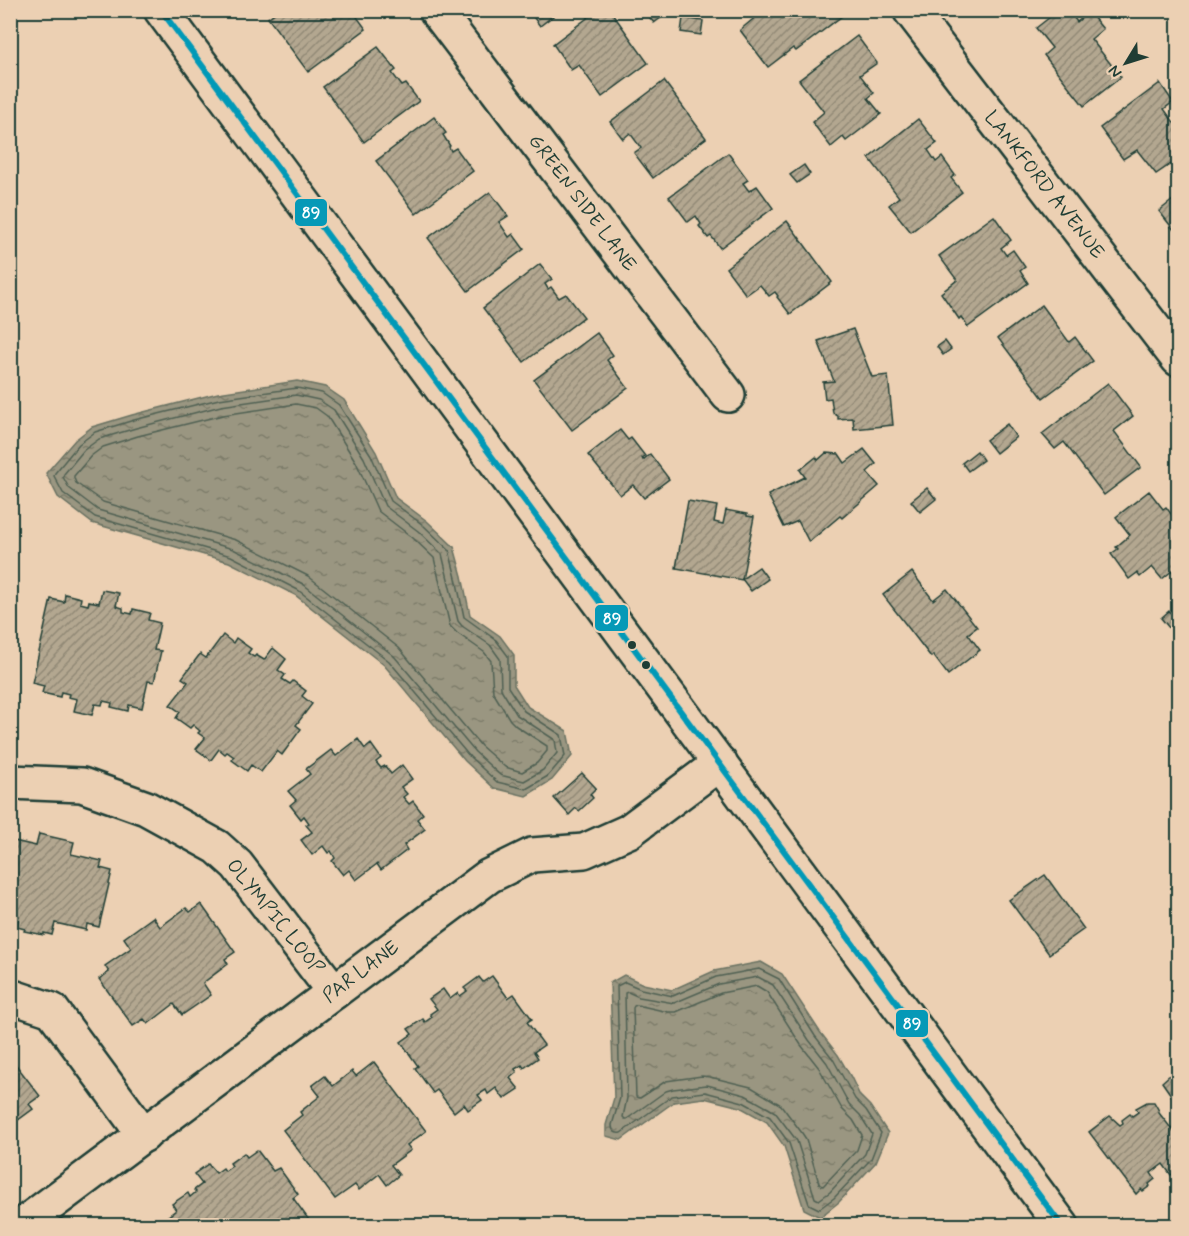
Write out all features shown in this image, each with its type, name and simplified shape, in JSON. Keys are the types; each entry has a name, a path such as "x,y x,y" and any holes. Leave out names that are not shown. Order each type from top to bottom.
{"street":[{"path":"161,10 1062,1226"},
{"name":"GREEN SIDE LANE","path":"436,10 728,395"},
{"name":"LANKFORD AVENUE","path":"910,10 1179,359"},
{"name":"PAR LANE","path":"21,1226 489,876 532,855 584,851 629,831 720,763"},
{"name":"OLYMPIC LOOP","path":"10,782 82,786 146,808 217,847 237,865 334,992"},
{"path":"10,996 52,1010 144,1135"}],"water":[{"path":"297,381 325,387 344,400 376,452 396,498 427,521 454,547 470,615 500,636 514,655 514,685 528,707 567,731 572,756 552,780 526,796 494,788 465,761 384,665 295,595 229,562 92,523 58,497 46,473 75,440 92,427 218,393"},
{"path":"761,962 782,974 838,1055 860,1096 870,1106 888,1133 876,1162 839,1202 820,1217 804,1209 784,1146 767,1122 740,1107 704,1098 674,1102 621,1140 606,1136 606,1125 614,1098 610,983 624,975 643,984 672,990 714,971"}],"building":[{"path":"278,10 352,10 366,29 308,72 268,18"},
{"path":"528,10 561,10 540,26"},
{"path":"598,10 610,10 648,63 602,97 579,65 571,70 553,44"},
{"path":"650,10 657,10 662,17 654,23 646,13"},
{"path":"764,10 838,10 842,16 796,51 793,48 768,67 740,30"},
{"path":"1059,10 1068,10 1077,22 1089,12 1103,29 1091,39 1121,77 1084,106 1044,55 1052,48 1036,28"},
{"path":"683,18 703,21 701,35 681,32"},
{"path":"857,36 877,63 860,75 874,93 868,98 881,114 846,141 843,137 831,147 812,122 824,112 799,80"},
{"path":"378,47 396,70 392,73 402,86 406,84 419,101 364,142 323,87"},
{"path":"664,81 706,138 653,178 634,153 641,148 630,133 623,139 610,122"},
{"path":"1160,83 1173,102 1164,109 1178,128 1178,174 1171,164 1156,174 1137,150 1123,159 1100,128"},
{"path":"434,117 446,133 443,135 451,151 456,148 473,171 416,214 376,161"},
{"path":"918,119 937,143 928,150 936,162 942,157 955,175 951,178 962,192 911,232 889,205 899,197 869,158"},
{"path":"728,153 748,180 743,183 749,191 757,186 773,208 720,248 699,226 701,224 696,216 688,222 669,197"},
{"path":"804,165 810,174 797,183 790,175"},
{"path":"490,192 508,216 499,222 509,237 513,234 524,249 468,291 428,238"},
{"path":"1178,196 1178,235 1159,211"},
{"path":"994,216 1011,240 1001,248 1006,255 1013,250 1025,267 1020,271 1028,283 968,327 961,317 959,319 941,293 957,280 939,256"},
{"path":"787,221 832,282 790,314 775,292 769,296 760,285 746,295 726,268"},
{"path":"540,264 552,279 545,284 548,289 551,287 559,298 566,294 584,317 524,362 483,308"},
{"path":"1042,305 1069,342 1075,337 1093,361 1043,398 998,338"},
{"path":"853,329 872,377 888,375 893,425 854,429 853,418 838,419 838,416 833,413 831,398 825,399 823,382 834,381 818,341"},
{"path":"597,333 613,355 607,360 628,388 572,430 534,380"},
{"path":"945,341 951,349 943,355 937,347"},
{"path":"1108,383 1133,416 1114,431 1141,467 1104,495 1064,442 1055,449 1042,434"},
{"path":"1007,424 1016,437 996,453 986,440"},
{"path":"620,430 628,440 631,438 645,456 643,460 650,454 669,479 644,498 633,485 620,495 588,455"},
{"path":"864,449 876,464 867,472 879,486 842,518 840,516 809,542 798,521 784,527 768,495 805,477 800,470 816,457 818,460 826,453 839,454 845,463"},
{"path":"977,451 983,460 968,471 962,463"},
{"path":"927,488 936,499 920,512 911,501"},
{"path":"1149,491 1163,509 1166,507 1178,523 1178,566 1162,579 1152,567 1140,577 1137,573 1129,579 1111,554 1130,535 1116,517"},
{"path":"688,501 717,506 714,522 723,524 726,510 754,517 742,580 676,568"},
{"path":"759,567 768,579 751,591 742,579"},
{"path":"912,572 933,600 947,589 977,627 968,634 980,650 948,675 933,655 931,657 883,595"},
{"path":"102,590 119,593 116,606 123,608 123,612 132,614 133,609 150,613 148,620 160,623 154,650 161,651 154,682 148,681 142,708 129,705 128,711 111,707 112,703 103,701 102,705 95,704 92,715 74,711 77,699 68,697 69,694 61,692 60,697 42,693 44,686 32,683 51,599 64,602 65,594 81,598 80,603 88,605 89,601 99,603"},
{"path":"1169,611 1178,621 1178,630 1174,634 1161,618"},
{"path":"223,635 233,643 236,638 251,649 248,653 264,660 273,648 286,659 278,670 285,675 282,679 290,684 293,681 306,691 302,696 312,704 296,725 301,729 282,755 277,751 261,772 251,765 247,771 232,760 234,757 219,749 211,760 196,749 205,738 193,725 190,728 176,718 180,712 170,705 188,682 182,678 200,654 206,658"},
{"path":"358,739 365,749 371,744 381,758 376,762 381,768 385,766 391,774 402,765 412,779 401,787 407,794 403,797 409,804 413,801 423,814 417,819 425,829 404,845 407,850 381,870 377,864 356,880 349,870 343,875 332,861 335,858 331,851 328,853 323,846 312,855 301,840 312,832 306,825 309,823 304,816 301,819 290,805 296,800 288,791 310,774 306,769 331,750 336,756"},
{"path":"582,773 596,788 590,794 593,798 579,811 576,808 569,815 554,798"},
{"path":"39,834 74,842 71,854 102,861 100,868 112,871 99,927 87,924 86,930 55,923 52,935 44,933 44,935 24,931 25,929 17,927 19,916 10,914 10,840 36,846"},
{"path":"1045,875 1084,929 1049,954 1009,900"},
{"path":"201,904 235,952 225,959 228,964 203,983 211,995 182,1015 174,1004 148,1024 144,1019 133,1026 99,979 109,972 105,966 131,948 124,938 153,917 160,927 186,908 190,912"},
{"path":"492,976 508,998 514,994 532,1019 527,1022 544,1045 534,1052 538,1058 524,1068 522,1065 515,1069 517,1072 510,1078 519,1089 504,1099 496,1088 488,1094 486,1090 478,1095 482,1100 468,1110 464,1104 454,1112 437,1090 433,1093 415,1068 418,1066 401,1042 412,1034 408,1029 423,1019 425,1022 432,1017 430,1014 437,1009 429,999 443,989 450,999 458,993 460,996 467,991 464,988 479,977 483,982"},
{"path":"10,1057 40,1096 29,1104 33,1109 10,1126"},
{"path":"374,1062 426,1131 407,1145 411,1150 391,1165 399,1175 387,1185 379,1174 359,1190 355,1185 335,1199 283,1130 302,1115 300,1112 320,1096 312,1086 325,1076 333,1086 352,1071 356,1076"},
{"path":"1178,1068 1178,1105 1162,1082"},
{"path":"1147,1102 1154,1102 1159,1113 1178,1137 1178,1170 1171,1175 1163,1164 1151,1173 1155,1179 1149,1184 1150,1186 1143,1191 1141,1189 1136,1194 1089,1132 1110,1116 1120,1125 1123,1123 1122,1120 1130,1114 1132,1116 1138,1112 1136,1108"},
{"path":"257,1150 273,1171 279,1168 298,1194 293,1198 309,1220 301,1226 173,1226 167,1217 176,1210 172,1204 188,1193 190,1197 196,1192 194,1190 202,1184 194,1174 208,1164 216,1173 223,1168 225,1171 232,1166 230,1163 244,1153 247,1157"}],"transit line":[{"name":"89","path":"161,10 1062,1226"}]}
